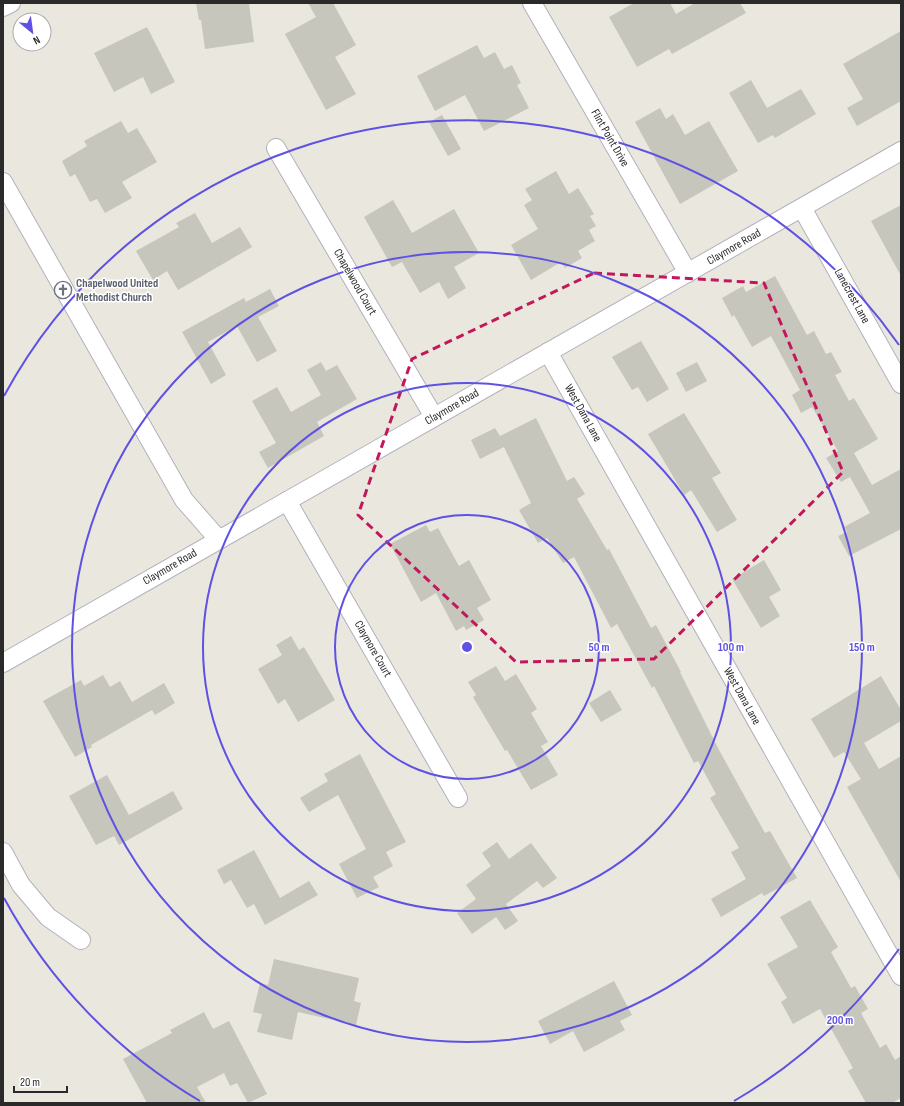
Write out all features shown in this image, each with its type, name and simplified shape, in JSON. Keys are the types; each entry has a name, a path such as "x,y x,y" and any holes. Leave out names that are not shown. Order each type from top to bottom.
{"street":[{"path":"3,7 11,3"},
{"name":"Flint Point Drive","path":"532,3 688,273"},
{"name":"Chapelwood Court","path":"276,148 434,417"},
{"name":"Claymore Road","path":"3,663 901,151"},
{"path":"3,182 184,500 219,540"},
{"name":"Lanecrest Lane","path":"802,208 901,384"},
{"name":"West Dana Lane","path":"548,352 901,976"},
{"name":"Claymore Court","path":"287,501 458,798"},
{"path":"3,852 21,885 48,917 80,940"}],"highlighted area":[{"path":"594,273 764,283 843,472 654,659 516,662 358,515 412,359"}],"building":[{"path":"196,3 249,3 254,42 205,49 201,20 199,20"},
{"path":"308,3 333,3 356,45 335,57 356,94 326,110 285,34 316,17"},
{"path":"634,3 670,3 676,14 695,3 740,3 746,13 672,54 669,49 637,67 609,17"},
{"path":"147,27 175,82 151,94 143,77 114,92 94,53"},
{"path":"901,31 901,101 857,126 847,108 863,99 843,64"},
{"path":"477,45 484,58 495,52 504,69 512,65 521,83 517,85 529,108 484,131 465,95 435,111 417,76"},
{"path":"751,80 767,108 801,89 816,114 775,138 773,135 758,143 729,93"},
{"path":"660,108 666,119 673,114 685,135 709,121 738,171 680,204 635,122"},
{"path":"442,115 461,149 448,156 429,122"},
{"path":"121,121 128,133 137,128 157,162 122,182 132,198 105,213 97,199 90,202 75,174 70,177 62,161 87,146 84,141"},
{"path":"556,171 569,194 578,188 594,214 590,216 596,226 589,230 595,241 578,251 582,258 565,268 561,262 531,280 511,245 538,229 524,205 532,200 525,189"},
{"path":"393,200 412,233 454,209 479,253 454,267 466,288 448,299 439,282 420,293 402,262 392,267 364,217"},
{"path":"901,205 901,276 871,221"},
{"path":"195,213 212,243 240,227 252,247 178,290 167,271 153,280 136,251 179,227 176,223"},
{"path":"775,276 807,335 814,331 826,354 831,352 842,372 835,375 849,401 854,398 878,439 854,453 872,485 901,469 901,529 849,556 838,536 847,532 844,527 870,513 850,477 841,482 826,458 838,451 812,407 801,413 792,395 800,390 771,336 752,347 734,315 732,317 722,298 743,286 746,292"},
{"path":"270,289 279,306 258,317 277,351 257,362 237,326 208,342 226,375 211,384 182,332 244,298 246,302"},
{"path":"641,341 669,389 647,402 638,387 632,390 612,357"},
{"path":"321,362 326,371 337,365 357,399 317,422 324,436 268,468 259,452 276,443 252,401 277,387 291,412 321,395 307,370"},
{"path":"697,362 707,381 686,392 676,373"},
{"path":"684,413 721,473 712,478 737,520 717,532 691,490 684,495 648,434"},
{"path":"536,418 567,481 574,477 585,494 577,499 607,550 609,549 651,628 656,625 719,750 765,833 770,831 797,878 764,896 762,893 721,917 711,899 746,879 731,852 739,848 710,798 716,794 698,761 694,763 654,686 652,688 617,624 611,628 574,557 563,563 547,538 538,543 519,510 531,503 504,447 480,459 471,440 495,428 500,436"},
{"path":"426,525 430,532 438,528 459,566 469,560 491,600 477,608 484,620 466,630 464,626 456,631 436,593 421,602 390,544"},
{"path":"764,560 781,590 769,597 780,616 761,628 732,579"},
{"path":"291,636 299,650 304,647 335,700 298,722 285,699 278,704 258,669 282,655 276,645"},
{"path":"496,666 505,681 516,674 537,709 531,713 548,742 541,746 558,775 531,790 507,750 505,751 473,697 476,695 468,682"},
{"path":"103,675 110,687 120,681 132,702 164,683 175,703 155,715 152,710 91,745 92,747 75,757 43,701 81,680 84,686"},
{"path":"881,676 901,710 901,721 864,743 879,769 901,756 901,882 847,787 861,779 844,752 834,758 811,719"},
{"path":"610,690 622,710 601,722 589,703"},
{"path":"360,754 406,842 386,852 393,866 373,877 379,887 357,898 339,864 366,849 338,795 309,812 300,798 328,781 324,774"},
{"path":"107,775 129,815 173,791 183,809 119,845 114,836 96,845 69,796"},
{"path":"497,842 509,859 531,843 557,878 543,888 537,881 506,904 518,921 505,930 496,917 472,934 457,913 476,899 466,885 491,866 482,853"},
{"path":"254,850 280,898 309,881 318,895 265,925 254,904 247,908 231,880 224,884 217,870"},
{"path":"810,900 838,947 831,952 851,988 855,986 868,1009 861,1013 880,1048 886,1044 895,1060 901,1056 901,1098 892,1103 866,1103 848,1071 853,1068 820,1009 793,1024 781,1002 787,998 767,964 798,947 780,917"},
{"path":"274,959 359,978 354,1001 361,1003 356,1025 298,1012 292,1040 257,1032 262,1014 253,1012 260,983 268,985"},
{"path":"614,981 632,1015 620,1021 625,1030 584,1052 573,1031 550,1044 538,1021"},
{"path":"204,1012 213,1029 229,1021 267,1094 248,1103 237,1083 230,1086 224,1073 197,1087 206,1103 147,1103 123,1059 172,1033 170,1030"}],"place":[{"name":"Chapelwood United Methodist Church","path":"63,290"}]}
